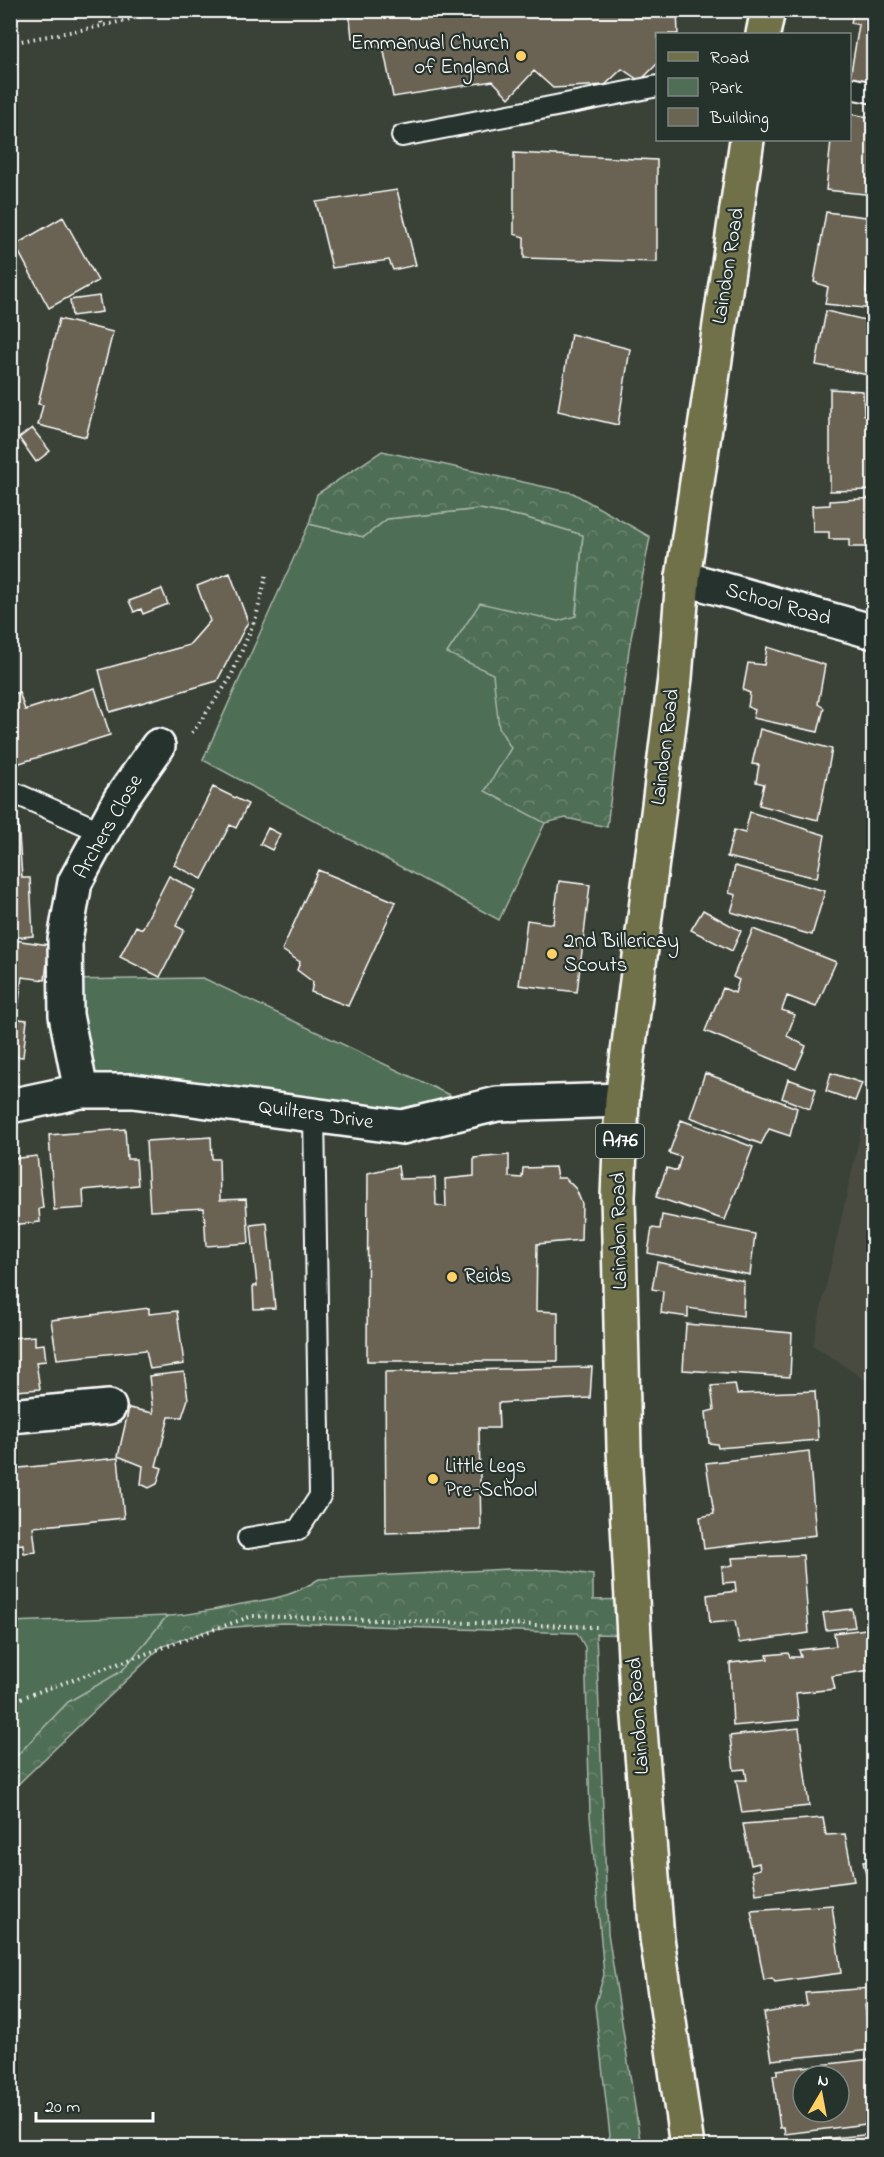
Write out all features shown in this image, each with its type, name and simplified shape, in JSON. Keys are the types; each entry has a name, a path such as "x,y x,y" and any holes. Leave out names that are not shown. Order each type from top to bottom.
{"main road":[{"path":"763,33 768,10"},
{"name":"Laindon Road","path":"687,2146 657,1938 633,1625 624,1449 618,1197 622,1100 675,678 683,578 747,141"}],"street":[{"name":"School Road","path":"683,578 873,632"},
{"name":"Archers Close","path":"81,1091 66,1015 65,940 75,882 102,832 158,746"},
{"name":"Quilters Drive","path":"10,1107 81,1091 133,1091 402,1127 497,1104 622,1100"},
{"path":"10,1416 109,1407"}],"lane":[{"path":"402,136 656,86"},
{"path":"851,88 873,93"},
{"path":"10,791 102,832"},
{"path":"248,1538 298,1530 320,1496 314,1114"}],"path":[{"path":"99,10 102,26"},
{"path":"10,43 102,26 167,10"},
{"path":"158,746 184,744 230,679 256,617 267,573"},
{"path":"10,1702 252,1616 596,1627 633,1625"}],"shaded area":[{"path":"873,1098 873,1385 813,1345 865,1113"}],"green space":[{"path":"382,451 573,493 650,537 629,649 607,827 566,818 545,823 485,791 511,748 499,728 493,674 447,653 480,603 558,621 576,616 583,535 524,517 480,509 387,519 364,537 309,524 317,494"},
{"path":"480,509 524,517 583,535 564,741 545,823 499,920 203,760 309,524 364,537 387,519"},
{"path":"203,978 458,1099 398,1113 79,1080 65,980"},
{"path":"508,1569 559,1570 593,1575 593,1600 631,1599 633,1635 596,1634 608,1933 641,2146 602,2146 610,2136 595,2005 604,1975 590,1815 585,1647 577,1633 283,1623 212,1629 161,1647 11,1791 11,1762 68,1702 122,1671 167,1616 185,1615 279,1597 297,1591 319,1579"},
{"path":"167,1616 122,1671 68,1702 11,1762 10,1622"}],"building":[{"name":"Emmanual Church of England","path":"349,10 677,10 678,33 656,33 656,65 640,81 622,69 605,85 553,88 534,71 509,98 493,81 393,97 383,46 363,49 360,37 352,38"},
{"path":"854,10 874,10 874,82 851,78 859,25 851,23"},
{"path":"851,114 874,118 874,195 826,190 831,141 851,141"},
{"path":"514,153 657,160 657,262 524,258 524,237 514,234"},
{"path":"397,190 416,265 393,270 389,260 332,268 316,202"},
{"path":"826,212 874,218 874,256 869,256 866,292 874,293 874,309 825,304 828,287 814,282"},
{"path":"63,217 98,281 49,308 15,245"},
{"path":"99,296 102,312 72,316 70,300"},
{"path":"826,311 874,322 874,376 816,365"},
{"path":"59,319 113,332 86,437 38,425 43,405 38,404"},
{"path":"571,334 630,349 618,425 558,411"},
{"path":"830,389 863,391 864,415 872,417 874,490 830,491"},
{"path":"32,428 50,451 36,462 19,438"},
{"path":"874,498 874,547 849,547 849,539 829,539 829,532 813,532 812,506 830,505 830,501"},
{"path":"230,573 248,622 217,681 110,712 99,670 189,645 210,621 197,586"},
{"path":"162,589 168,604 143,614 141,609 134,612 129,601"},
{"path":"767,647 825,665 818,704 824,708 818,732 753,718 755,710 748,707 750,693 743,690 748,663 764,665"},
{"path":"95,688 110,735 10,766 10,695 19,692 25,710"},
{"path":"760,729 832,749 818,820 759,805 764,784 756,782 759,765 752,764"},
{"path":"213,787 248,804 236,828 230,825 202,879 174,865"},
{"path":"750,812 825,835 817,878 727,857 734,830 745,833"},
{"path":"18,821 22,878 30,878 33,936 10,938 10,822"},
{"path":"268,828 280,834 272,850 260,844"},
{"path":"735,866 825,891 812,935 731,912 736,895 729,893"},
{"path":"318,870 396,902 348,1006 311,992 313,982 297,970 300,962 282,950"},
{"path":"169,876 195,890 176,926 184,930 160,977 120,957 136,926 142,929"},
{"name":"2nd Billericay Scouts","path":"559,881 590,885 577,992 519,985 527,920 553,924"},
{"path":"703,910 741,931 732,951 691,930"},
{"path":"753,929 836,962 816,1007 787,996 782,1010 795,1015 787,1036 806,1046 796,1069 705,1031 723,988 735,993 739,980 733,977"},
{"path":"14,940 49,945 45,980 22,977 18,1009 10,1008 10,946 13,946"},
{"path":"10,1018 27,1020 23,1057 10,1056"},
{"path":"705,1073 797,1108 790,1136 769,1129 761,1144 690,1117"},
{"path":"831,1073 862,1083 855,1101 826,1091"},
{"path":"788,1079 816,1089 810,1109 782,1098"},
{"path":"681,1120 753,1147 725,1220 656,1197 667,1168 677,1171 681,1157 669,1153"},
{"path":"125,1129 127,1159 136,1159 138,1185 83,1190 84,1208 54,1210 49,1135"},
{"path":"211,1137 212,1159 219,1159 220,1200 246,1199 249,1243 206,1246 204,1208 150,1211 146,1141"},
{"name":"Reids","path":"509,1155 509,1177 522,1178 523,1168 555,1167 557,1178 565,1178 576,1189 582,1204 581,1240 537,1244 536,1311 558,1312 558,1361 367,1361 368,1173 398,1166 400,1179 435,1178 436,1205 446,1207 445,1179 474,1176 474,1158"},
{"path":"37,1156 43,1208 39,1209 40,1222 10,1225 10,1159"},
{"path":"662,1215 755,1234 750,1275 648,1253 652,1228 660,1229"},
{"path":"267,1223 275,1308 254,1309 253,1286 257,1286 251,1225"},
{"path":"657,1262 744,1281 743,1316 688,1308 688,1317 661,1313 663,1291 652,1289"},
{"path":"149,1308 149,1314 177,1311 184,1364 150,1369 146,1350 57,1359 51,1320"},
{"path":"686,1324 792,1333 790,1377 683,1370"},
{"path":"35,1336 35,1345 44,1344 46,1361 36,1362 40,1389 16,1391 10,1338"},
{"name":"Little Legs Pre-School","path":"592,1367 590,1398 498,1403 499,1428 479,1428 481,1530 386,1533 385,1372"},
{"path":"184,1372 188,1399 182,1417 169,1417 156,1466 162,1468 157,1484 149,1488 141,1484 143,1466 118,1456 129,1408 153,1413 149,1376"},
{"path":"735,1384 737,1394 815,1391 818,1440 718,1448 717,1444 709,1443 706,1412 714,1410 711,1386"},
{"path":"809,1451 816,1535 704,1549 700,1517 714,1514 706,1463"},
{"path":"118,1458 124,1518 33,1527 36,1552 24,1553 23,1544 10,1545 10,1469"},
{"path":"803,1555 809,1633 739,1643 735,1621 710,1623 707,1595 736,1591 735,1582 723,1583 722,1567 733,1565 732,1558"},
{"path":"852,1609 855,1627 826,1630 823,1613"},
{"path":"874,1628 874,1648 867,1649 870,1670 832,1676 835,1689 796,1693 799,1720 733,1726 730,1663 768,1659 767,1655 788,1653 790,1657 801,1657 799,1650 836,1646 834,1633"},
{"path":"799,1728 809,1806 742,1813 736,1780 747,1780 745,1769 734,1770 730,1736"},
{"path":"823,1818 826,1835 845,1834 854,1881 756,1894 752,1871 760,1869 759,1863 751,1865 743,1824"},
{"path":"874,1861 874,1895 871,1895 863,1862"},
{"path":"832,1905 841,1973 775,1982 772,1978 764,1980 751,1911"},
{"path":"871,1988 872,2003 865,2005 871,2050 772,2060 764,2013 807,2006 805,1993"},
{"path":"871,2059 874,2065 874,2123 785,2134 784,2127 780,2128 773,2075 777,2075 777,2070 791,2068 791,2124 851,2124 851,2064 828,2064"},
{"path":"874,2134 874,2146 790,2146 789,2142"}],"place":[{"name":"Emmanual Church of England","path":"521,56"},
{"name":"2nd Billericay Scouts","path":"552,954"},
{"name":"Reids","path":"452,1277"},
{"name":"Little Legs Pre-School","path":"433,1479"}]}
